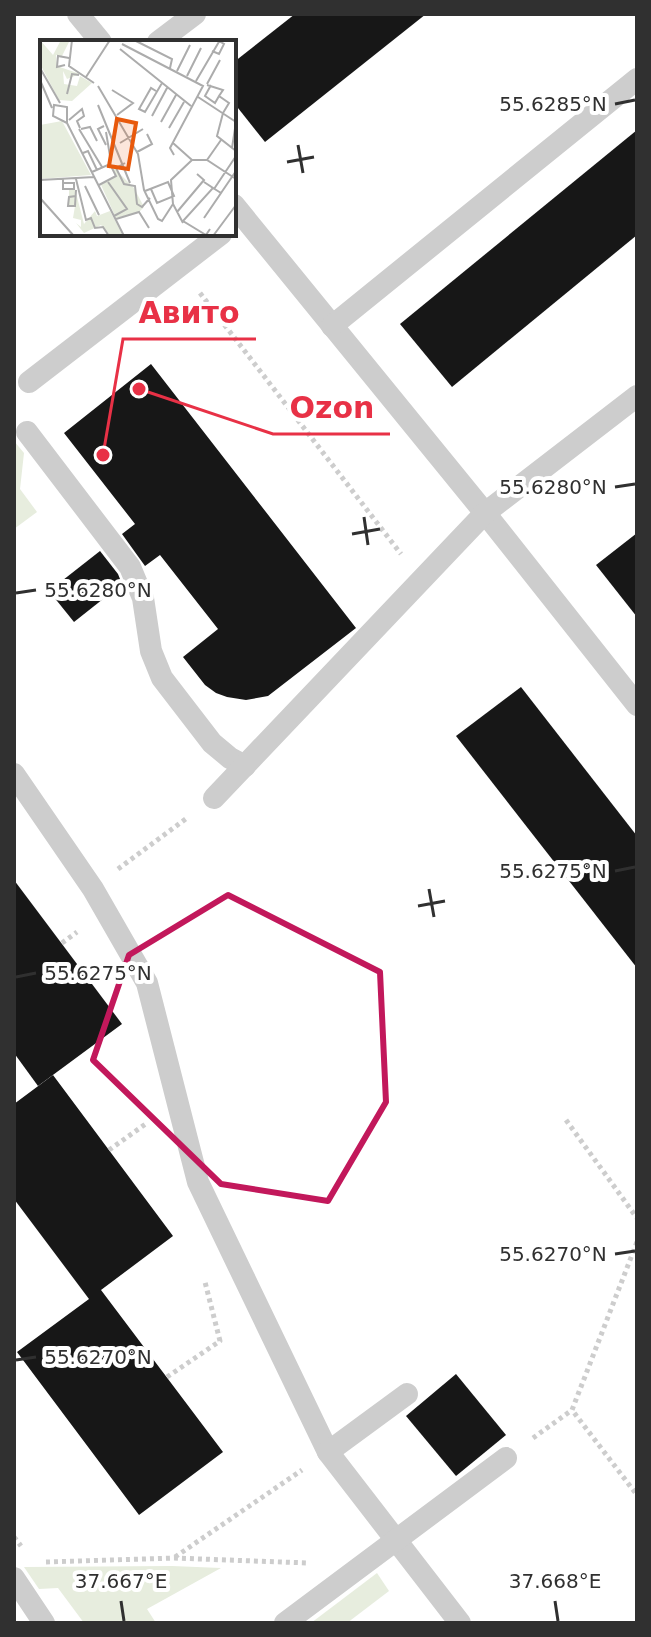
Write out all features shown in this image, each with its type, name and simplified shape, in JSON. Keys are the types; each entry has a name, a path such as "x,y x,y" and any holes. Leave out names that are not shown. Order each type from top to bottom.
{"lane":[{"path":"78,14 99,40"},
{"path":"161,40 195,14"},
{"path":"332,326 637,79"},
{"path":"237,215 485,513 637,705"},
{"path":"29,382 218,236"},
{"path":"214,798 485,513 637,396"},
{"path":"27,432 130,567 143,598 151,651 162,678 212,743 245,766"},
{"path":"14,774 93,889 147,983 198,1182 328,1452 460,1623"},
{"path":"328,1452 407,1394"},
{"path":"285,1623 506,1458"},
{"path":"14,1578 44,1623"}],"path":[{"path":"180,266 421,580"},
{"path":"93,889 214,798"},
{"path":"62,943 82,928"},
{"path":"566,1120 637,1218"},
{"path":"109,1150 148,1123"},
{"path":"506,1458 572,1410 637,1242"},
{"path":"572,1410 637,1495"},
{"path":"174,1558 328,1452"},
{"path":"34,1563 174,1558 361,1566"}],"highlighted area":[{"path":"228,895 380,972 386,1102 328,1201 221,1184 93,1060 129,955"}],"green space":[{"path":"14,441 24,453 20,489 37,512 14,529"},
{"path":"24,1567 221,1568 147,1609 156,1623 84,1623 58,1588 39,1589"},
{"path":"377,1573 389,1591 347,1623 311,1623"}],"building":[{"path":"295,14 426,14 265,142 236,106 236,60"},
{"path":"637,130 637,235 452,387 400,324"},
{"path":"151,364 356,628 268,696 246,700 216,693 205,685 183,657 218,629 160,555 145,566 122,534 135,524 64,433"},
{"path":"637,533 637,617 596,565"},
{"path":"100,551 122,584 74,622 49,591"},
{"path":"521,687 637,836 637,968 456,736"},
{"path":"14,880 122,1024 38,1086 14,1053"},
{"path":"53,1075 173,1236 101,1290 223,1452 139,1515 17,1352 89,1299 14,1199 14,1104"},
{"path":"456,1374 506,1435 456,1476 406,1416"}],"place":[{"name":"Ozon","path":"139,389"},
{"name":"Авито","path":"103,455"}]}
